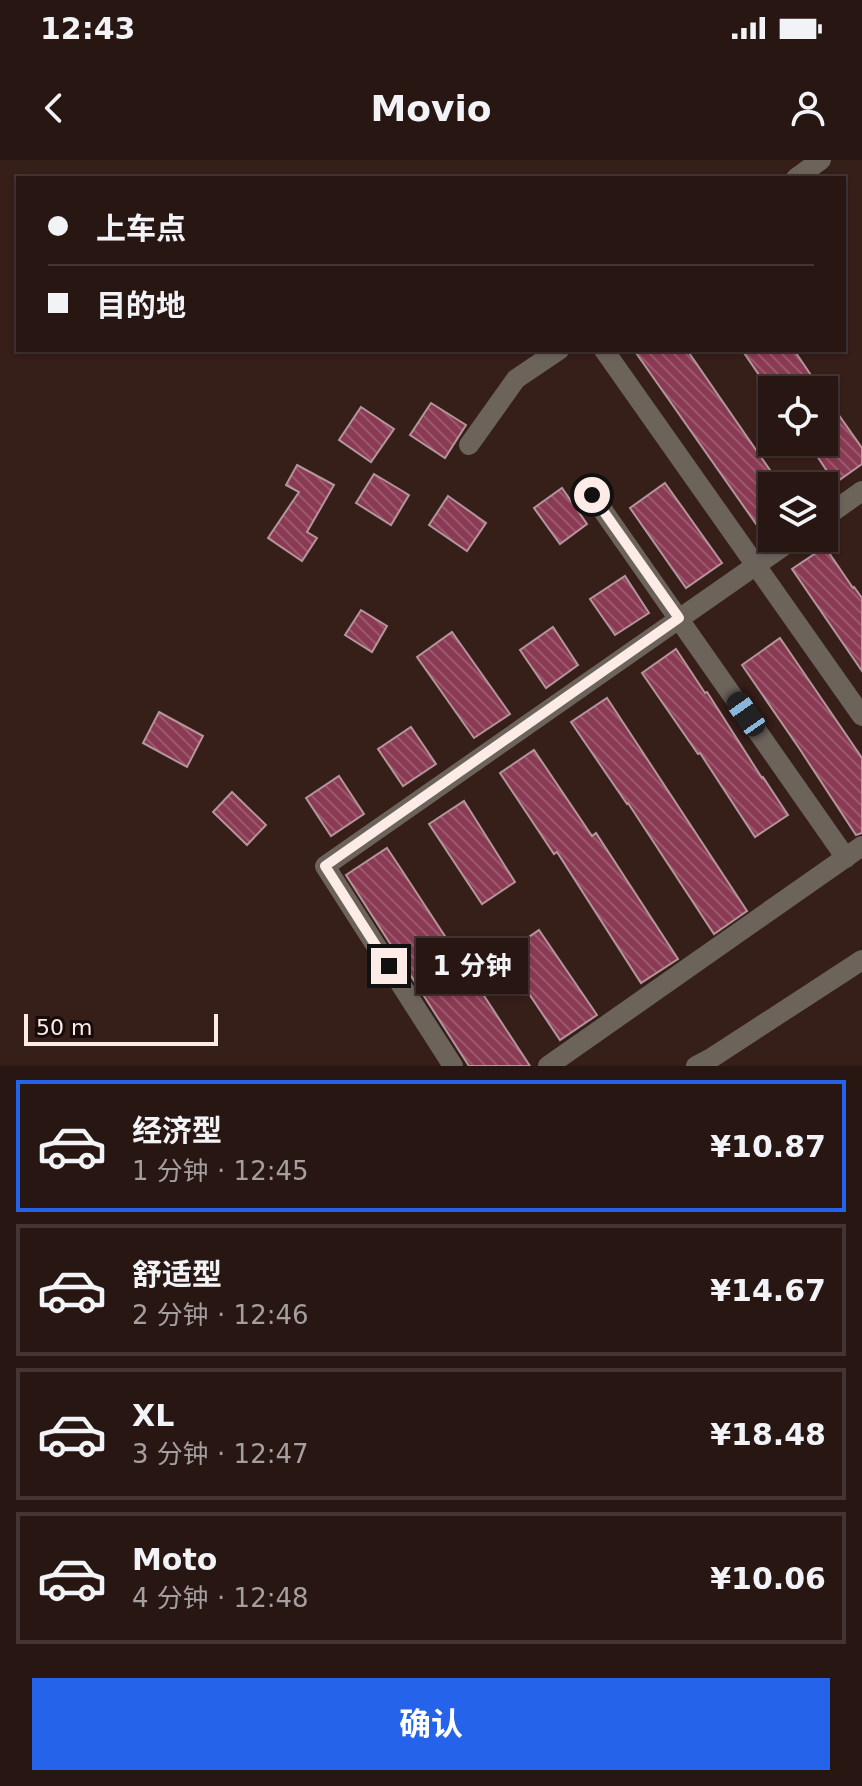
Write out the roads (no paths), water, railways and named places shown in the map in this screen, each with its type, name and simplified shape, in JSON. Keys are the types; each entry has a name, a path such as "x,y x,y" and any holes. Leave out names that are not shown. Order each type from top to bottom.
{"street":[{"path":"799,176 821,160"},
{"path":"469,445 516,379 556,352"},
{"path":"605,352 862,716"},
{"path":"838,508 862,491"},
{"path":"548,1066 854,852 679,618 592,495"},
{"path":"453,1066 325,866 775,552"},
{"path":"696,1066 862,960"}]}
